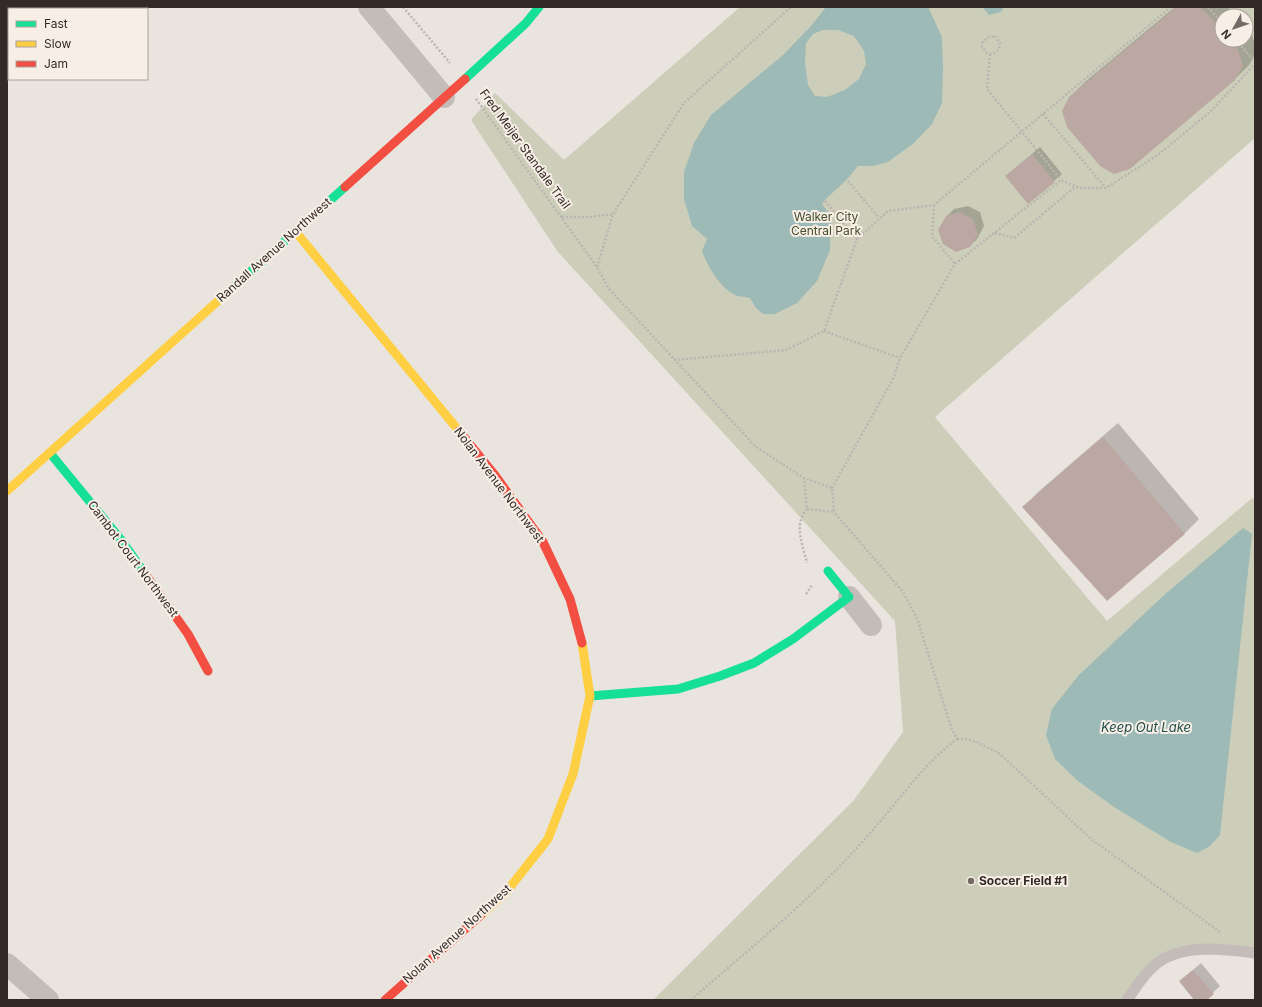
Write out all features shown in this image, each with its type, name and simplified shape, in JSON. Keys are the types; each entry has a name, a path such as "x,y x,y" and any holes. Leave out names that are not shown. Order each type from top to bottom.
{"street":[{"path":"369,7 444,96"},
{"name":"Randall Avenue Northwest","path":"7,491 444,96 464,80 526,23 539,7"},
{"name":"Nolan Avenue Northwest","path":"295,232 490,468 543,542 570,599 581,639 590,696 573,774 548,839 507,891 385,1000"},
{"name":"Cambot Court Northwest","path":"50,453 122,541 188,634 208,670"},
{"path":"828,571 871,625"},
{"path":"590,696 678,688 720,676 754,663 793,639 849,597"},
{"path":"7,964 48,1000"}],"lane":[{"path":"1127,1000 1155,965 1168,956 1183,951 1227,950 1255,953"}],"path":[{"name":"Fred Meijer Standale Trail","path":"404,7 464,80 562,217 589,217 613,214"},
{"path":"597,267 613,214 684,103 791,7"},
{"path":"674,360 786,350 824,331 857,239 879,218 888,211 934,206 1170,7"},
{"path":"995,36 1000,43 999,49 993,54 990,54 987,53 982,47 983,42 989,37 995,36"},
{"path":"990,54 988,89 1061,180 1079,188 1106,188 1159,154 1210,112 1255,63 1243,48"},
{"path":"1043,114 1106,188"},
{"path":"957,738 951,727 917,618 903,592 834,512 832,488 894,377 900,358 955,264 1061,180"},
{"path":"848,181 879,218"},
{"path":"994,233 1014,238 1075,187"},
{"path":"825,201 857,239"},
{"path":"934,206 932,236 955,264"},
{"path":"562,217 597,267 609,289 756,447 804,478 832,488"},
{"path":"824,331 900,358"},
{"path":"804,478 807,509 802,515 799,524 808,564"},
{"path":"807,509 834,512"},
{"path":"806,594 813,584 811,578"},
{"path":"691,1000 790,913 837,868 876,826 913,781 945,748 957,738 977,742 1000,754 1091,839 1227,937 1227,950"}],"green space":[{"name":"Walker City Central Park","path":"740,7 1255,7 1255,138 935,417 1107,621 1252,498 1255,500 1255,953 1168,956 1127,1000 653,1000 854,800 903,732 895,621 558,252 471,120 495,93 564,160"}],"water":[{"path":"826,7 928,7 942,37 942,103 932,124 914,143 888,162 873,166 858,166 824,201 822,204 831,216 830,250 817,281 797,303 775,314 763,314 756,308 750,298 738,296 726,289 707,264 702,251 707,239 692,226 684,199 684,172 694,143 711,115 783,55 811,26","holes":["823,30 838,30 854,36 864,51 866,64 859,79 845,90 827,97 815,96 808,85 805,62 806,43 813,34"]},
{"path":"982,7 1004,7 1001,12 989,15"},
{"name":"Keep Out Lake","path":"1243,528 1252,534 1220,835 1210,846 1197,853 1171,842 1114,807 1078,781 1055,759 1046,735 1052,709 1078,676 1163,596"}],"building":[{"path":"1198,7 1205,11 1214,22 1214,48 1236,48 1243,66 1235,80 1130,169 1114,174 1100,166 1067,127 1062,111 1069,97 1175,8"},
{"path":"1032,154 1055,182 1028,204 1005,176"},
{"path":"960,212 973,219 978,234 970,247 956,252 943,244 938,230 946,216"},
{"path":"1103,437 1185,534 1107,601 1022,507"},
{"path":"1193,970 1214,994 1207,1000 1194,1000 1179,981"}],"traffic: fast":[{"path":"465,79 526,23 539,7"},
{"path":"229,291 345,187"},
{"path":"50,453 122,541 145,574"},
{"path":"590,696 678,689 720,676 754,663 793,639 849,597 828,571"}],"traffic: slow":[{"path":"295,231 459,431"},
{"path":"7,491 229,291"},
{"path":"481,915 507,891 548,839 573,774 590,696 582,643"}],"traffic: jam":[{"path":"345,187 465,79"},
{"path":"459,431 494,474 543,542 570,599 582,643"},
{"path":"145,574 188,634 208,671"},
{"path":"385,1000 481,915"}],"place":[{"name":"Soccer Field #1","path":"971,881"}]}
